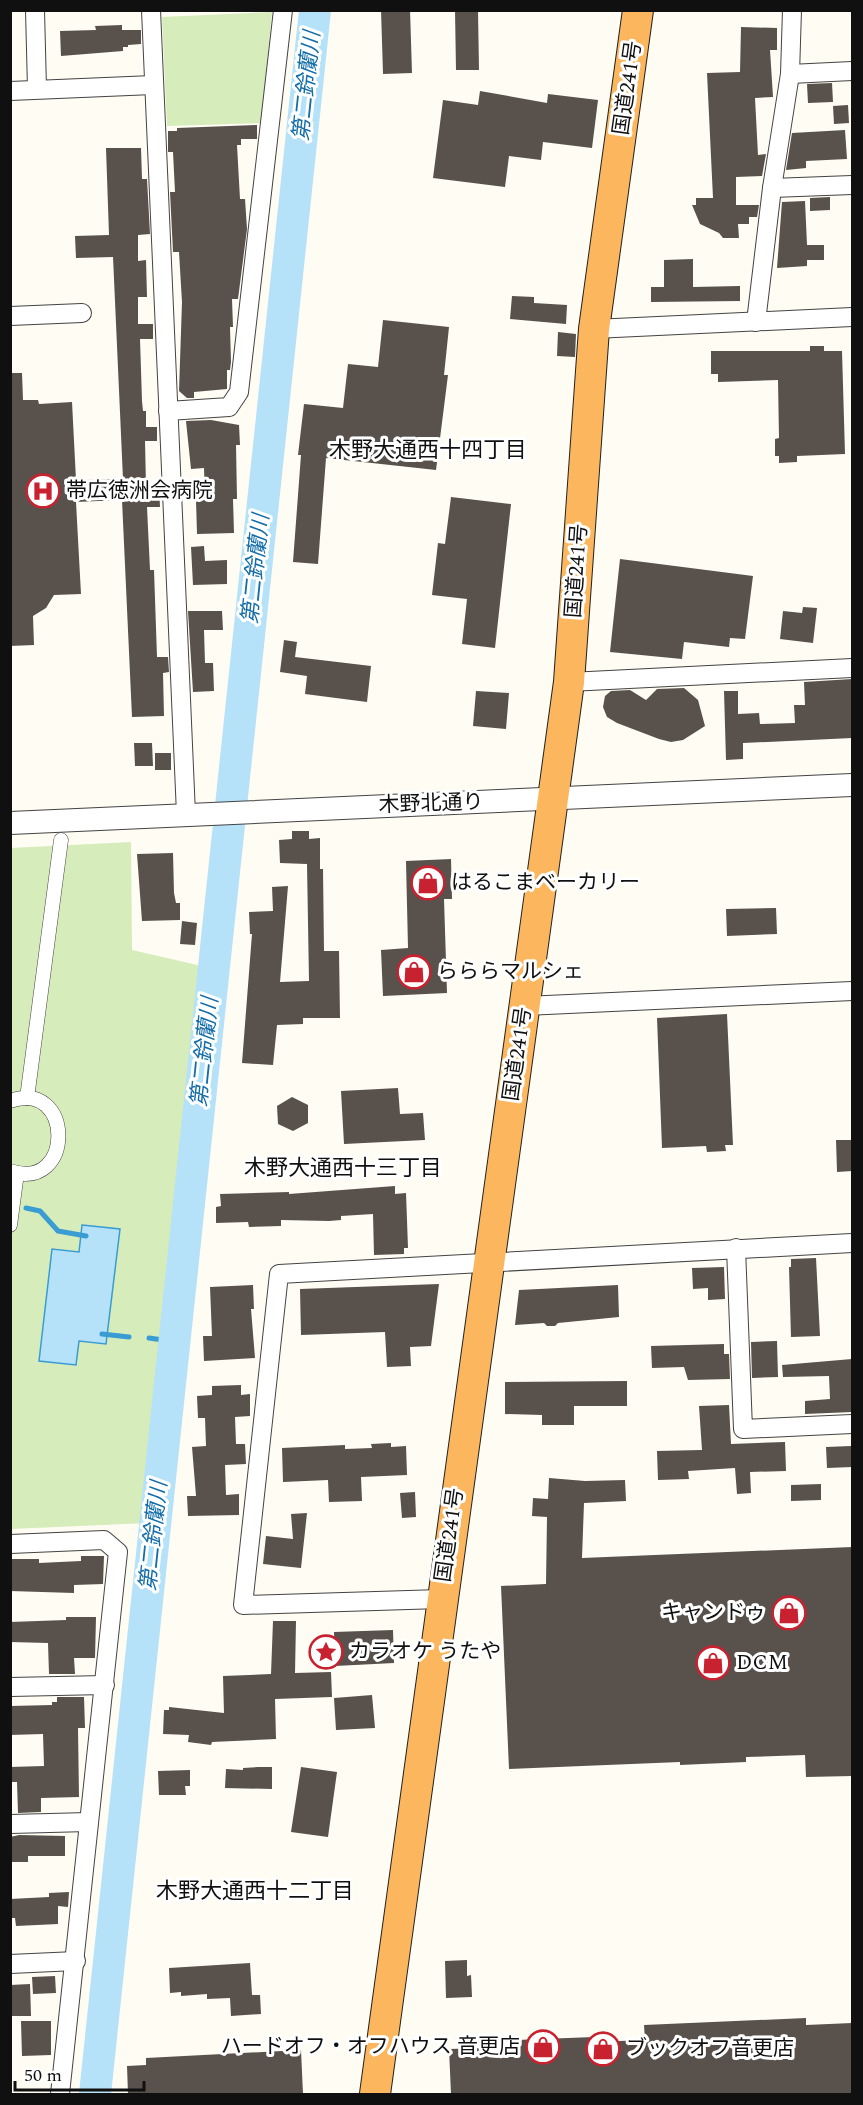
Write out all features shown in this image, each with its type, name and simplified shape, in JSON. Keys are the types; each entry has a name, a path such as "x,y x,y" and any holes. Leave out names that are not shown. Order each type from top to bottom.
{"highway":[{"name":"国道241号","path":"375,2094 441,1599 569,682 594,329 638,10"}],"street":[{"path":"35,10 37,90"},
{"path":"151,10 186,814"},
{"path":"168,411 229,406 239,392 283,10"},
{"path":"756,322 772,188 790,74 792,10"},
{"path":"790,74 852,71"},
{"path":"10,91 153,85"},
{"path":"772,188 852,185"},
{"path":"10,316 82,313"},
{"path":"594,329 852,317"},
{"path":"569,682 852,668"},
{"name":"木野北通り","path":"10,823 852,785"},
{"path":"27,1098 61,840"},
{"path":"525,1006 852,991"},
{"path":"10,1101 27,1098 41,1103 53,1113 59,1126 60,1141 56,1155 45,1166 32,1173 14,1172 10,1225"},
{"path":"441,1599 243,1605 279,1274 852,1243"},
{"path":"736,1248 743,1429 852,1424"},
{"path":"10,1544 104,1540 118,1551 60,2094"},
{"path":"10,1687 105,1685"},
{"path":"10,1824 89,1822"},
{"path":"10,1964 76,1961"}],"green space":[{"path":"272,12 261,123 167,126 162,17"},
{"path":"131,842 132,950 206,967 148,1523 11,1529 11,848"}],"water":[{"path":"82,1225 120,1229 106,1344 79,1341 76,1365 39,1361 52,1249 79,1252"}],"building":[{"path":"381,10 410,10 412,73 383,74"},
{"path":"455,10 478,10 479,70 456,70"},
{"path":"122,25 122,30 141,30 141,44 128,45 128,47 123,47 123,51 61,56 60,31 96,30 95,26"},
{"path":"741,27 777,28 777,50 770,50 773,97 755,98 758,155 766,154 762,176 736,177 736,205 759,205 757,217 749,217 749,224 738,224 739,238 723,238 719,233 700,224 692,205 696,205 696,198 713,198 707,73 740,72"},
{"path":"832,83 833,102 808,103 807,84"},
{"path":"480,91 547,103 548,94 598,100 592,148 543,142 541,160 509,156 505,187 433,178 443,100 478,105"},
{"path":"848,105 849,123 834,124 833,106"},
{"path":"257,125 257,139 241,139 241,145 237,145 240,199 245,199 247,229 238,299 232,299 233,327 230,327 231,362 230,370 227,370 227,389 194,392 194,398 187,398 179,391 182,302 179,252 173,252 170,192 175,192 173,152 168,152 168,131 177,131 177,128"},
{"path":"845,130 847,159 806,161 806,168 786,170 792,133"},
{"path":"106,148 141,148 142,179 147,179 150,234 138,235 138,261 146,260 147,297 138,297 138,324 153,324 153,339 140,339 142,401 143,411 146,411 146,427 157,427 157,441 145,441 146,486 159,486 160,507 147,507 150,570 154,570 157,657 168,657 169,672 163,673 164,716 132,717 122,500 76,502 81,594 54,595 46,608 33,616 34,645 10,646 10,373 22,373 23,400 38,400 39,404 72,402 76,480 123,479 113,257 76,258 75,236 109,235"},
{"path":"830,197 830,210 810,211 810,198"},
{"path":"805,201 807,245 824,245 824,260 807,260 807,266 777,268 782,202"},
{"path":"693,259 693,287 740,286 740,301 651,302 651,287 664,287 664,260"},
{"path":"512,296 534,297 534,303 567,305 566,324 510,319"},
{"path":"383,320 449,327 444,375 448,375 436,470 326,458 318,564 293,562 301,455 298,455 304,404 343,408 348,364 378,367"},
{"path":"558,332 576,334 575,357 557,356"},
{"path":"810,346 824,346 824,351 842,351 845,454 797,456 797,462 779,463 779,456 775,456 775,439 779,438 778,380 718,382 718,374 711,374 711,351 810,351"},
{"path":"211,420 239,425 240,445 236,445 237,499 233,499 234,533 197,534 196,500 205,500 204,468 191,469 186,421"},
{"path":"451,497 511,504 495,648 462,644 467,599 432,595 438,543 445,544"},
{"path":"204,546 205,561 227,560 227,584 193,585 191,547"},
{"path":"620,559 753,576 745,639 730,638 729,647 684,642 682,659 610,652"},
{"path":"803,607 817,608 813,643 780,639 783,611 802,613"},
{"path":"188,611 222,611 223,630 204,630 205,663 213,663 214,691 193,692"},
{"path":"284,640 297,642 295,657 371,666 367,702 305,694 307,676 280,672"},
{"path":"852,679 852,738 743,743 743,759 726,760 724,691 738,691 738,714 759,713 760,724 795,723 794,705 805,705 804,682"},
{"path":"684,688 698,700 705,726 683,740 671,742 659,739 617,723 607,717 603,707 605,696 611,691 630,690 646,700 657,689"},
{"path":"476,691 509,693 506,729 473,726"},
{"path":"134,743 152,743 153,766 135,766"},
{"path":"155,753 171,753 171,770 155,770"},
{"path":"292,831 309,831 309,839 320,838 320,869 323,869 324,951 339,951 340,1018 303,1018 303,1024 277,1025 273,1065 242,1063 252,934 250,934 249,912 273,911 272,887 288,886 280,982 309,981 307,864 280,863 279,840 292,839"},
{"path":"173,853 174,893 176,903 180,903 180,920 142,921 137,854"},
{"path":"451,859 452,899 444,899 447,993 383,996 381,950 408,948 406,861"},
{"path":"776,908 777,934 727,936 726,909"},
{"path":"182,921 197,923 195,945 180,944"},
{"path":"727,1014 733,1145 725,1145 726,1151 707,1152 706,1146 662,1148 657,1018"},
{"path":"398,1088 400,1114 423,1113 425,1140 344,1144 341,1091"},
{"path":"292,1097 308,1105 308,1123 293,1131 278,1124 277,1106"},
{"path":"836,1140 852,1140 852,1171 837,1172"},
{"path":"395,1186 395,1194 406,1193 408,1248 404,1248 404,1254 374,1255 373,1214 341,1216 341,1220 329,1221 281,1220 281,1226 249,1227 248,1222 216,1223 216,1207 221,1206 220,1194 289,1192 289,1194"},
{"path":"816,1258 820,1336 791,1337 789,1267 791,1267 791,1259"},
{"path":"724,1267 725,1299 708,1300 708,1288 693,1289 692,1268"},
{"path":"439,1284 431,1346 410,1347 411,1366 387,1367 385,1332 301,1335 300,1289"},
{"path":"253,1285 254,1309 251,1309 255,1358 204,1361 203,1336 212,1336 210,1287"},
{"path":"618,1285 619,1317 558,1323 555,1326 547,1326 544,1323 515,1325 519,1290"},
{"path":"777,1341 778,1377 752,1378 751,1342"},
{"path":"724,1344 724,1354 729,1354 730,1379 688,1380 684,1367 652,1368 651,1346"},
{"path":"852,1359 852,1412 805,1414 805,1401 830,1399 829,1376 783,1377 782,1365"},
{"path":"627,1381 627,1406 574,1406 574,1425 542,1425 542,1415 505,1414 505,1382"},
{"path":"241,1385 241,1395 250,1394 250,1416 235,1417 236,1444 245,1444 246,1464 225,1465 226,1495 239,1494 239,1515 188,1516 187,1496 196,1496 192,1447 206,1446 205,1418 198,1418 197,1396 212,1395 212,1386"},
{"path":"729,1405 731,1444 785,1442 786,1471 750,1472 751,1493 737,1494 735,1468 688,1471 689,1479 658,1480 657,1451 702,1450 699,1406"},
{"path":"391,1443 391,1447 406,1446 407,1475 361,1477 362,1501 329,1502 328,1480 283,1482 282,1448 345,1445 345,1449 372,1448 371,1444"},
{"path":"851,1446 852,1467 827,1468 826,1447"},
{"path":"549,1478 585,1481 625,1480 626,1501 584,1503 582,1558 852,1547 852,1776 806,1777 805,1755 746,1757 746,1762 680,1765 680,1762 509,1769 501,1586 546,1584 547,1517 532,1516 533,1498 548,1499"},
{"path":"821,1484 821,1500 791,1501 791,1485"},
{"path":"415,1492 416,1517 402,1518 400,1493"},
{"path":"307,1513 301,1568 263,1564 266,1536 293,1539 291,1514"},
{"path":"81,1556 104,1556 103,1584 74,1585 74,1593 10,1591 10,1559 39,1559 39,1563 81,1561"},
{"path":"66,1617 96,1617 95,1658 74,1658 75,1674 49,1674 48,1643 10,1642 10,1622 66,1620"},
{"path":"273,1621 296,1621 295,1673 331,1672 332,1697 275,1699 276,1739 212,1742 211,1745 188,1742 189,1735 163,1734 164,1710 169,1710 169,1707 224,1713 223,1676 271,1674"},
{"path":"393,1630 394,1663 335,1666 334,1632"},
{"path":"372,1695 375,1728 336,1730 334,1698"},
{"path":"57,1697 84,1697 85,1728 78,1728 79,1797 41,1798 41,1812 18,1813 17,1782 10,1782 10,1767 44,1766 43,1734 10,1735 10,1706 52,1705 52,1702 57,1702"},
{"path":"272,1767 272,1789 225,1788 226,1769 243,1770 243,1768"},
{"path":"301,1767 337,1772 328,1837 291,1832"},
{"path":"190,1770 190,1786 185,1786 186,1795 159,1795 158,1771"},
{"path":"19,1835 65,1836 65,1856 28,1856 28,1862 10,1862 10,1837"},
{"path":"69,1892 68,1907 58,1906 58,1924 16,1926 15,1918 10,1918 10,1899 49,1897 49,1893"},
{"path":"467,1960 467,1976 471,1975 472,1997 446,1998 445,1961"},
{"path":"250,1963 252,1995 260,1995 261,2014 231,2016 230,1998 207,1999 207,1994 181,1996 181,1992 170,1993 169,1968"},
{"path":"55,1976 56,1993 33,1994 32,1977"},
{"path":"30,1984 31,2016 10,2016 10,1985"},
{"path":"806,2018 806,2025 852,2023 852,2094 451,2094 449,2049 516,2047 516,2040 594,2037 594,2042 645,2040 644,2025"},
{"path":"21,2021 51,2021 51,2055 22,2056"},
{"path":"301,2050 303,2094 128,2094 127,2066 146,2065 146,2058"}],"waterway":[{"name":"第二鈴蘭川","path":"95,2094 315,10"},
{"path":"26,1208 40,1211 58,1231 86,1236"},
{"path":"102,1334 129,1337"},
{"path":"149,1338 177,1342"}],"place":[{"name":"帯広徳洲会病院","path":"43,491"},
{"name":"はるこまベーカリー","path":"428,883"},
{"name":"らららマルシェ","path":"414,972"},
{"name":"キャンドゥ","path":"789,1613"},
{"name":"カラオケ うたや","path":"326,1652"},
{"name":"DCM","path":"713,1663"},
{"name":"ハードオフ・オフハウス 音更店","path":"543,2047"},
{"name":"ブックオフ音更店","path":"603,2049"}],"district":[{"name":"木野大通西十四丁目","path":"428,450"},
{"name":"木野大通西十三丁目","path":"343,1168"},
{"name":"木野大通西十二丁目","path":"255,1891"}]}
